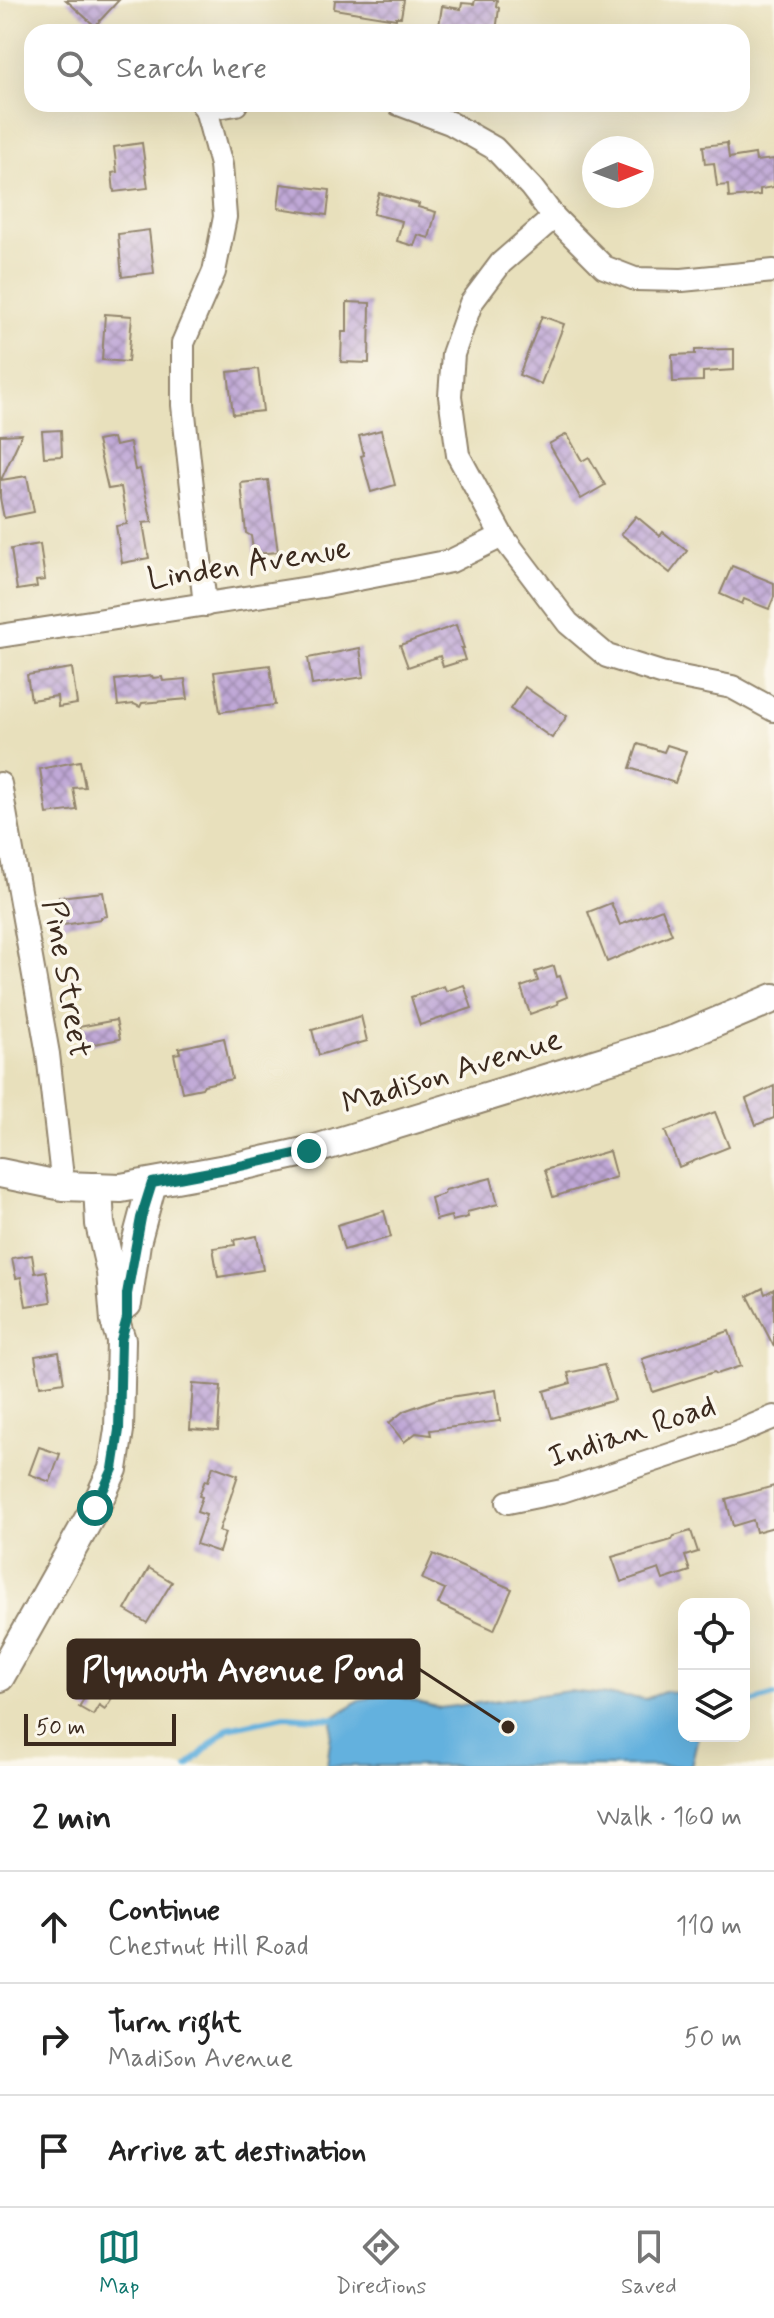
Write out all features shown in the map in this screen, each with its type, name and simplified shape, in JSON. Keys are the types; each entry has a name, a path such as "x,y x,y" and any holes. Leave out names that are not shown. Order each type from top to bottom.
{"street":[{"path":"205,112 221,165 225,217 214,272 183,343 183,405 205,605"},
{"path":"420,112 450,123 494,148 554,217 604,267 635,279 682,280 774,271"},
{"path":"554,217 501,263 471,303 453,354 450,396 458,455 502,536 568,623 607,656 661,673 732,687 774,710"},
{"name":"Linden Avenue","path":"0,636 322,586 451,561 502,536"},
{"name":"Pine Street","path":"0,784 48,1054 63,1186"},
{"name":"Madison Avenue","path":"0,1173 63,1186 121,1188 309,1151 676,1039 774,998"},
{"path":"0,1677 95,1508 113,1469 119,1430 121,1340 127,1318 127,1294 136,1243 152,1183"},
{"path":"98,1187 100,1224 111,1272 115,1321 121,1340"},
{"name":"Indian Road","path":"508,1502 562,1491 733,1434 774,1417"}],"water":[{"path":"569,1691 645,1699 667,1691 678,1694 678,1742 697,1742 691,1766 327,1766 333,1718 358,1701 386,1693 440,1708"}],"building":[{"path":"66,0 119,0 97,24 93,24"},
{"path":"335,0 404,0 401,17 396,19 334,9"},
{"path":"475,0 497,0 497,24 439,24 442,6 461,9 462,3 474,4"},
{"path":"142,143 148,188 114,192 112,173 117,172 114,147"},
{"path":"727,143 729,158 755,154 756,161 774,159 774,187 760,189 760,195 729,198 728,185 717,186 714,163 705,164 703,146"},
{"path":"281,184 330,190 327,215 278,208"},
{"path":"379,193 436,212 429,238 418,235 414,246 397,241 402,221 373,214"},
{"path":"149,230 154,273 122,277 118,234"},
{"path":"347,302 370,303 369,363 341,362 342,332 347,332"},
{"path":"105,314 132,316 128,362 102,360"},
{"path":"542,316 564,324 541,384 519,375"},
{"path":"734,349 734,370 703,372 703,381 673,382 672,355 695,354 695,350"},
{"path":"258,369 263,411 233,414 228,372"},
{"path":"61,430 62,456 44,457 42,431"},
{"path":"381,430 395,485 371,492 359,436"},
{"path":"22,434 1,480 27,476 34,512 4,518 0,498 0,435"},
{"path":"567,434 582,461 589,457 605,485 581,499 549,444"},
{"path":"113,438 115,446 130,443 135,470 140,469 152,522 143,523 149,558 122,563 116,526 127,524 121,487 108,489 97,441"},
{"path":"268,480 278,552 254,554 251,536 246,533 241,483"},
{"path":"636,516 660,536 663,532 687,551 670,573 621,534"},
{"path":"40,544 45,580 36,581 37,587 17,590 11,549"},
{"path":"732,566 774,583 774,597 769,609 744,599 742,604 720,594"},
{"path":"456,625 465,660 443,667 440,656 408,667 400,645"},
{"path":"360,648 364,677 312,685 308,658"},
{"path":"270,665 275,705 220,712 214,672"},
{"path":"72,668 77,704 58,707 57,696 31,700 27,675"},
{"path":"162,677 163,681 185,679 188,699 142,703 140,707 134,704 118,706 115,680"},
{"path":"525,687 567,716 552,738 510,709"},
{"path":"638,744 664,752 667,745 686,751 675,783 630,768"},
{"path":"80,761 85,787 73,788 77,810 47,814 40,769"},
{"path":"103,892 107,916 63,925 59,897"},
{"path":"611,903 620,925 662,909 672,934 607,962 588,912"},
{"path":"554,966 567,997 557,1001 558,1004 530,1014 521,987 538,981 535,972"},
{"path":"464,985 472,1008 420,1025 411,997 444,986 446,991"},
{"path":"361,1016 367,1041 319,1055 312,1030"},
{"path":"116,1020 120,1039 84,1046 79,1027"},
{"path":"224,1038 232,1079 182,1092 174,1054 180,1053 179,1048"},
{"path":"774,1086 774,1118 756,1125 746,1099"},
{"path":"715,1112 729,1147 679,1167 665,1131"},
{"path":"609,1151 616,1177 553,1197 545,1170"},
{"path":"491,1178 498,1204 467,1212 468,1217 452,1221 451,1216 436,1220 431,1198 444,1194 445,1190"},
{"path":"384,1211 391,1237 344,1250 337,1225"},
{"path":"257,1236 263,1270 218,1277 213,1248 235,1245 234,1240"},
{"path":"32,1255 35,1273 46,1271 51,1302 26,1306 21,1277 16,1278 12,1258"},
{"path":"763,1288 765,1294 774,1289 774,1347 748,1296"},
{"path":"729,1331 741,1366 653,1392 642,1359"},
{"path":"59,1352 64,1382 40,1386 35,1356"},
{"path":"604,1365 615,1400 552,1418 544,1391 571,1383 568,1373"},
{"path":"193,1384 221,1386 218,1431 190,1429"},
{"path":"496,1390 500,1421 430,1430 431,1435 416,1433 404,1442 389,1423 404,1411 437,1399"},
{"path":"39,1447 60,1454 50,1482 29,1474"},
{"path":"213,1466 238,1475 219,1531 225,1533 219,1552 196,1544 206,1515 197,1512 202,1497 199,1496"},
{"path":"774,1486 774,1527 756,1532 753,1520 733,1526 726,1499"},
{"path":"691,1531 698,1552 685,1556 690,1571 663,1580 659,1569 621,1582 612,1557 672,1540 674,1536"},
{"path":"433,1554 512,1589 494,1630 438,1604 445,1589 422,1579"},
{"path":"149,1568 172,1582 147,1623 125,1610"},
{"path":"99,1663 124,1678 105,1709 99,1705 93,1715 79,1707 85,1697 80,1694"}],"waterway":[{"path":"750,1703 774,1696"},
{"path":"188,1766 228,1728 285,1716 338,1719"}],"place":[{"name":"Plymouth Avenue Pond","path":"508,1727"}],"route":[{"path":"95,1508 113,1469 119,1430 121,1340 127,1318 130,1271 152,1183 309,1151"}]}
